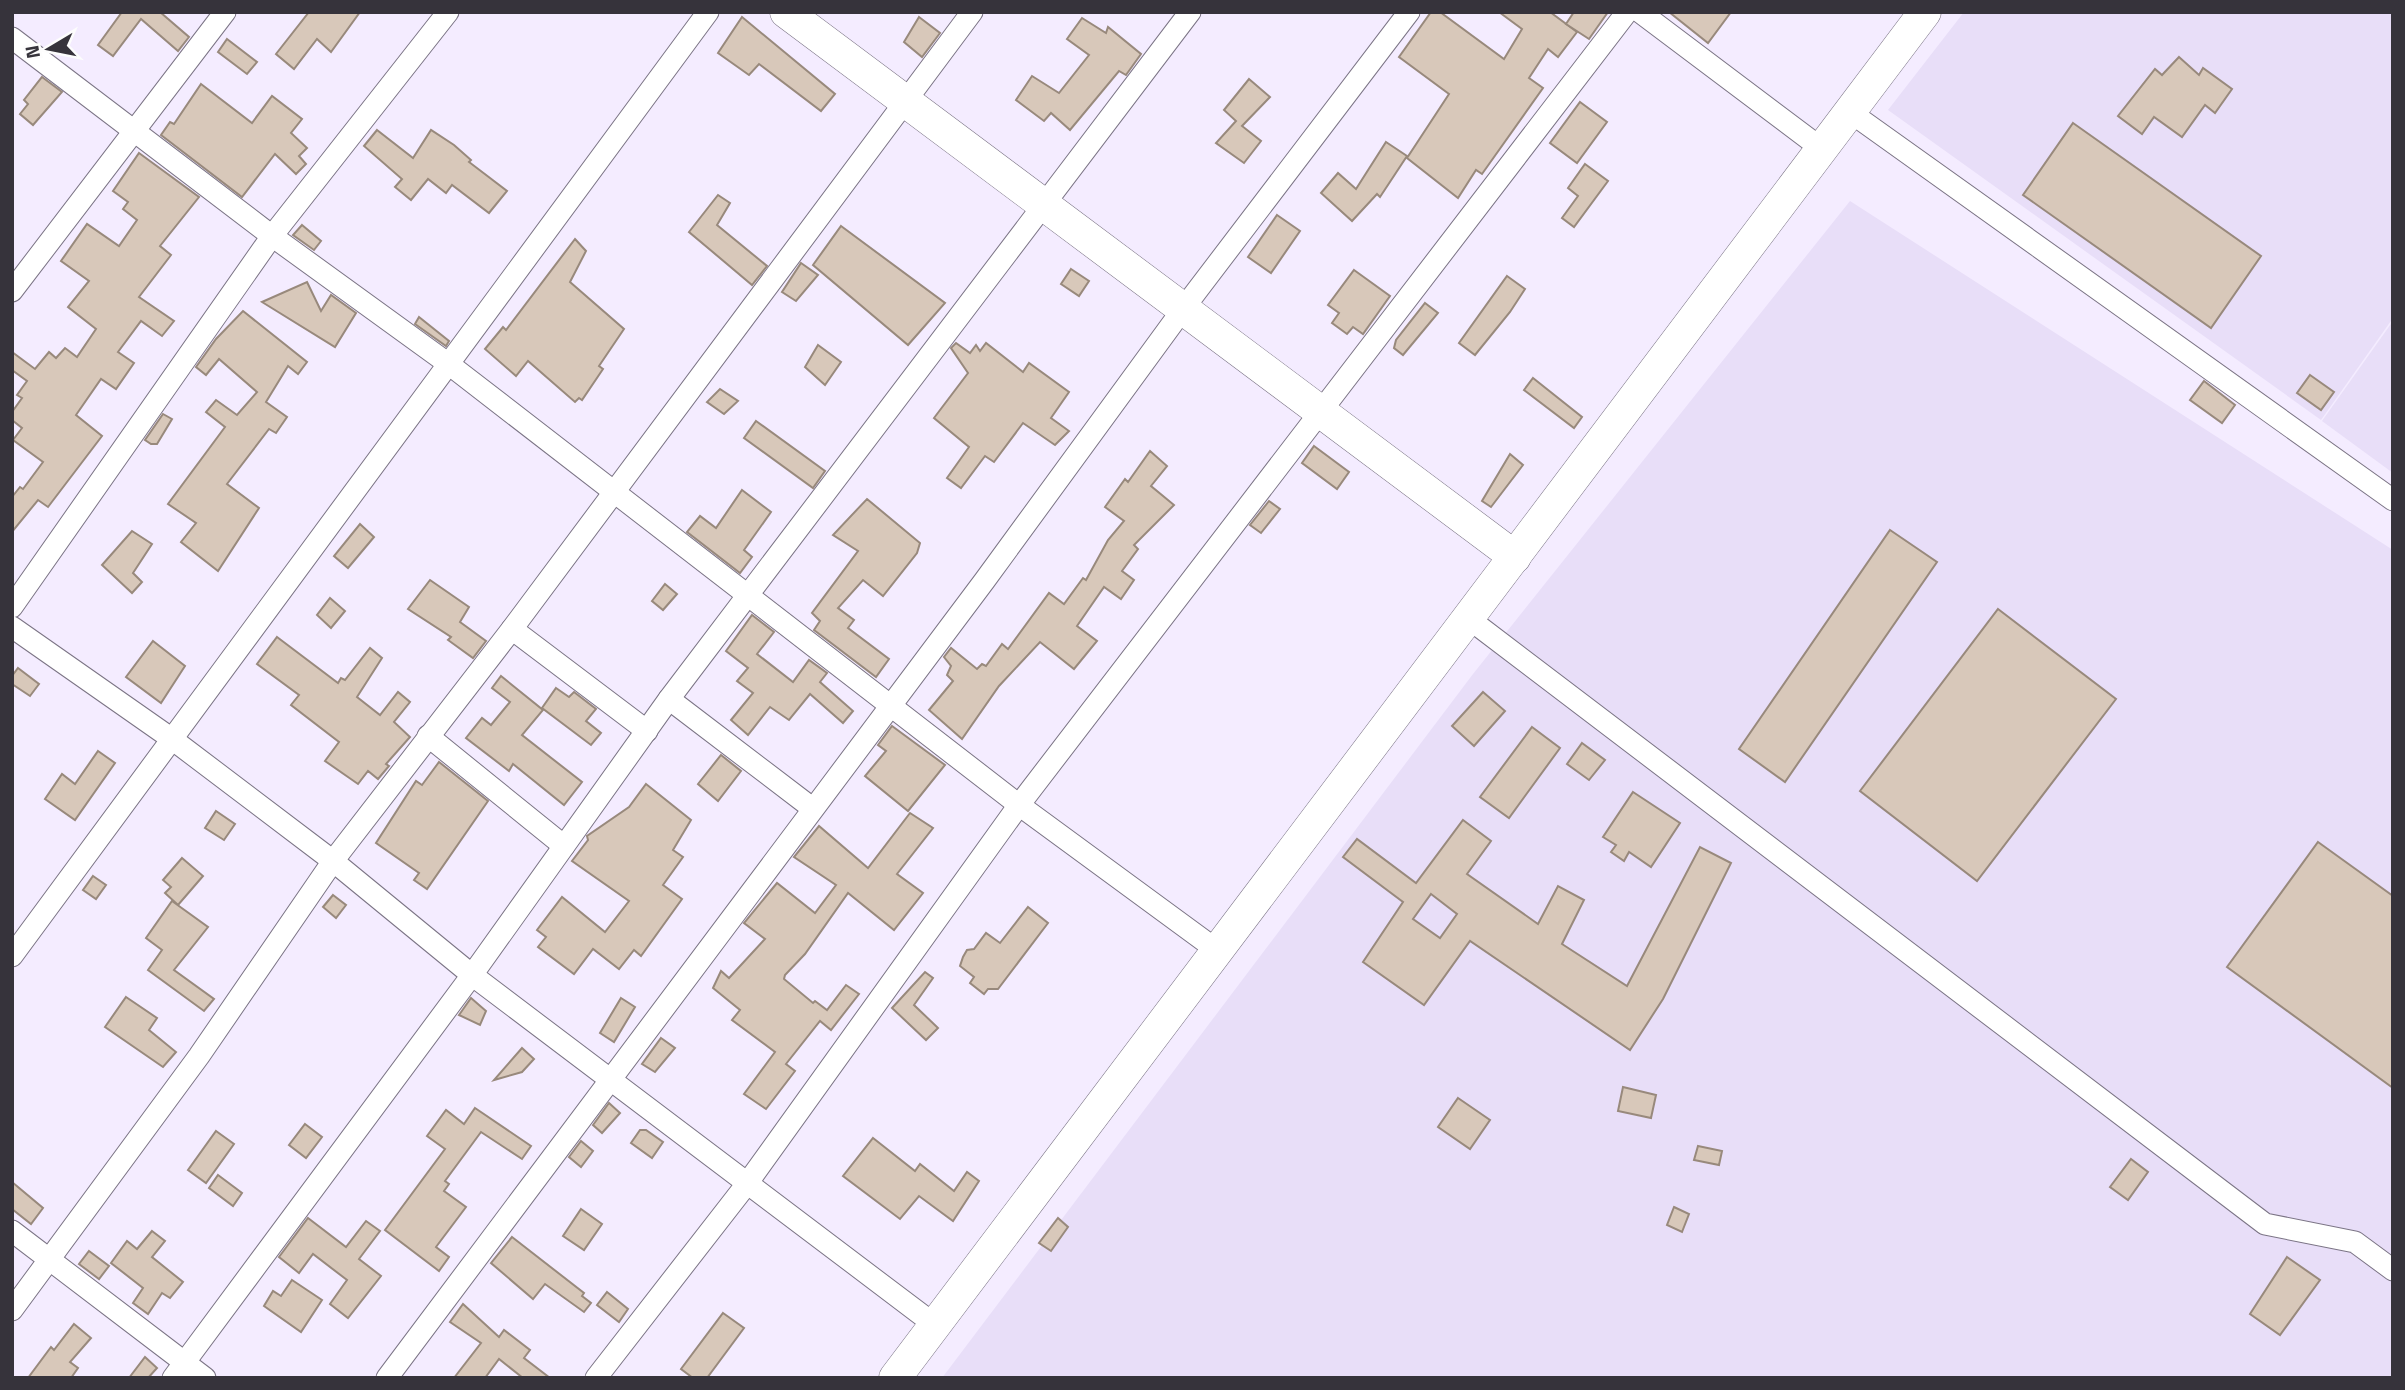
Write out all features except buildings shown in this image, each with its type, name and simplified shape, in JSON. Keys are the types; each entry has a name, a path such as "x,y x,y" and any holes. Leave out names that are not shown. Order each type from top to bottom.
{"street":[{"path":"12,291 225,12"},
{"path":"12,607 272,236 448,12"},
{"path":"12,956 708,12"},
{"path":"786,12 1515,557"},
{"path":"12,1310 199,1056 333,861 512,629 972,12"},
{"path":"178,1371 472,975 669,699 1189,12"},
{"path":"387,1378 1183,309 1409,12"},
{"path":"596,1378 746,1185 1019,805 1628,12"},
{"path":"1640,12 1822,149"},
{"path":"895,1378 1926,12"},
{"path":"12,37 272,236 450,365 613,494 1019,805 1218,951"},
{"path":"1850,113 2393,500"},
{"path":"1468,618 2265,1224 2355,1242 2393,1270"},
{"path":"12,628 172,738 333,861 472,975 746,1185 935,1325"},
{"path":"512,629 647,731"},
{"path":"669,699 813,808"},
{"path":"428,736 564,846"},
{"path":"12,1231 178,1371 205,1378"}],"shaded area":[{"path":"1964,12 2393,12 2393,318 2321,420 1888,110"},
{"path":"1850,201 2393,550 2393,1378 942,1378 1473,674"},
{"path":"2393,321 2393,473 2322,421"}]}
